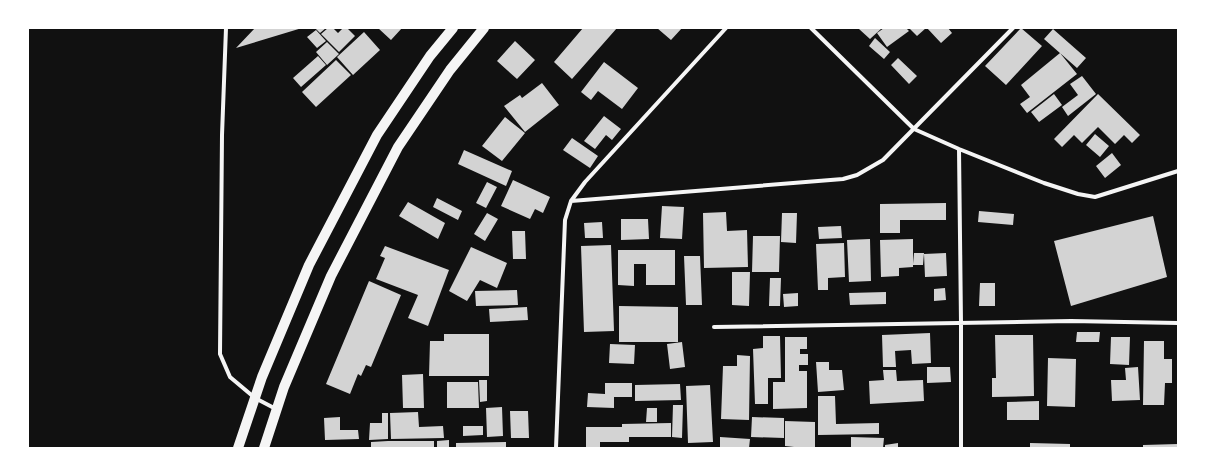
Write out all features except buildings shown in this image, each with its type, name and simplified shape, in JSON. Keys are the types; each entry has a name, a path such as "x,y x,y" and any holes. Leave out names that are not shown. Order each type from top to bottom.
{"main road":[{"path":"238,448 262,377 309,265 377,134 430,56 453,28"},
{"path":"264,448 284,387 331,276 398,147 450,70 484,28"}],"street":[{"path":"226,28 222,135 220,354 230,377 255,398 277,409"},
{"path":"556,448 566,220 571,201 585,182 726,28"},
{"path":"811,28 914,129 959,149 1044,183 1095,198 1178,171"},
{"path":"571,201 843,178 857,175 883,160 1013,28"},
{"path":"959,149 961,448"},
{"path":"714,327 1071,321 1178,323"}]}
